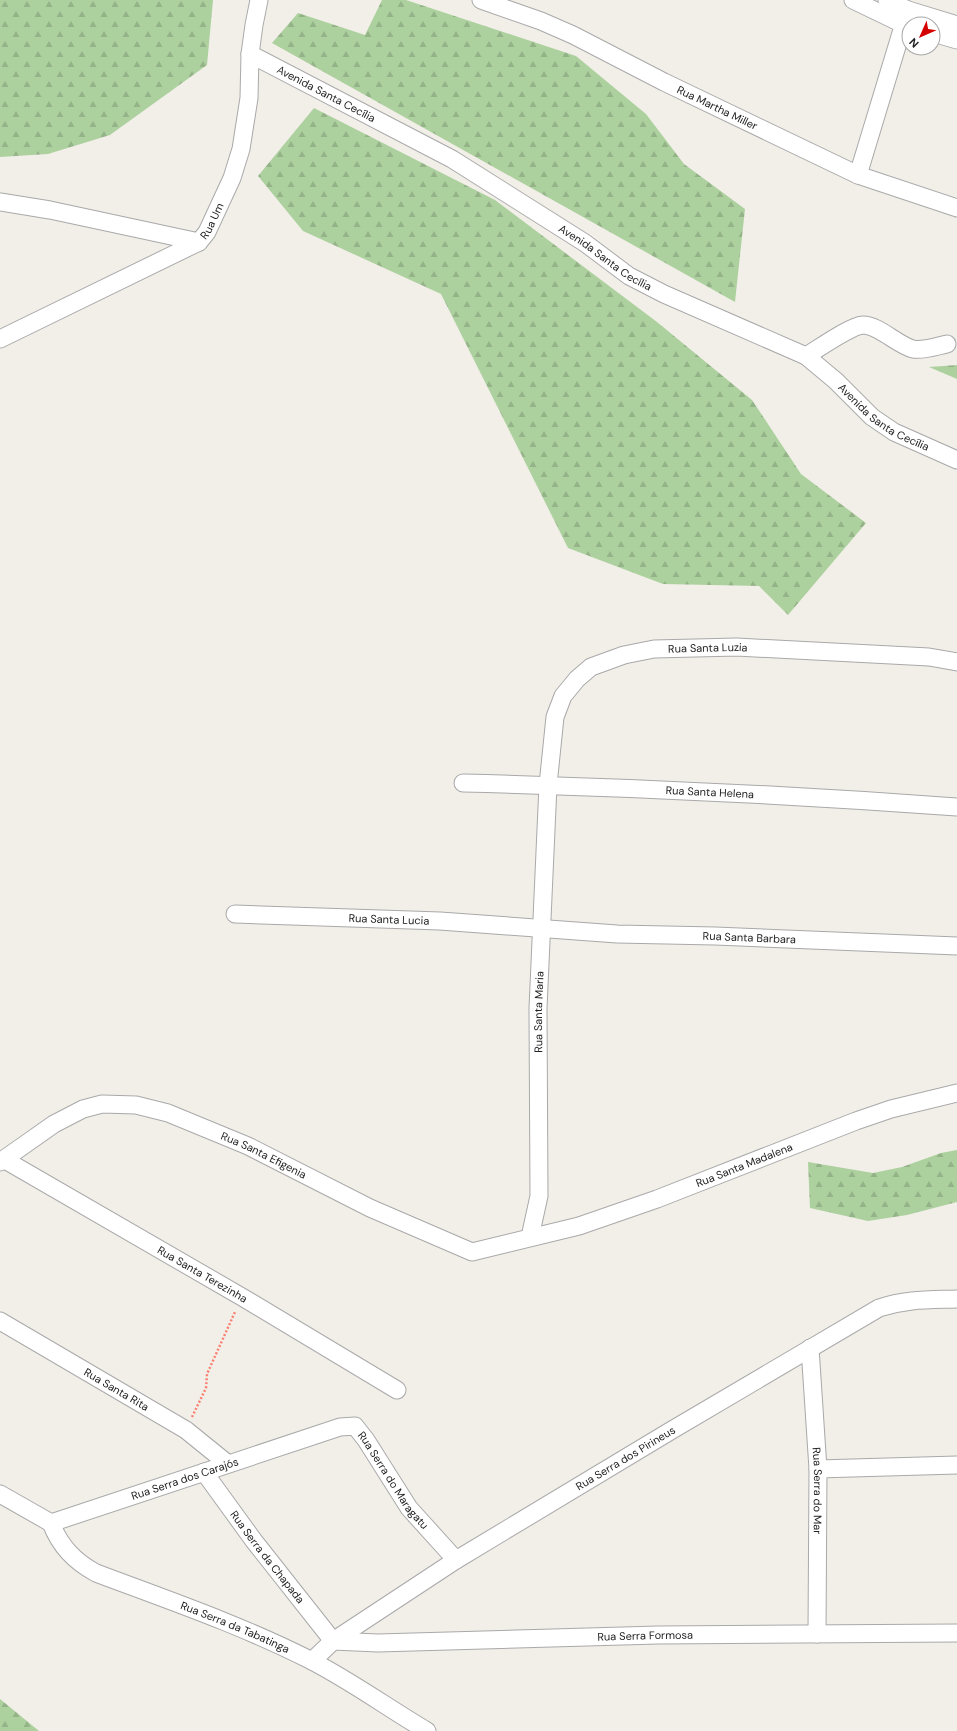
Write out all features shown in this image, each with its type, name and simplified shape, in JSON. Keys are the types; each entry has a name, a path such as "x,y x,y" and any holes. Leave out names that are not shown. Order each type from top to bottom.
{"street":[{"name":"Rua Um","path":"0,202 50,210 199,242 207,232 232,178 241,149 250,98 250,54 259,0"},
{"name":"Rua Martha Miller","path":"481,0 573,34 664,82 858,175 957,208"},
{"path":"853,0 901,19"},
{"path":"887,0 902,16"},
{"path":"941,24 957,25"},
{"path":"941,35 957,40"},
{"path":"858,175 901,40"},
{"name":"Avenida Santa Cecília","path":"250,54 452,159 585,243 630,276 664,294 806,356 836,381 872,417 894,432 957,460"},
{"path":"0,339 199,242"},
{"path":"806,356 844,333 862,325 869,326 899,343 914,349 947,344"},
{"name":"Rua Santa Luzia","path":"548,785 554,717 563,696 577,679 591,667 624,655 654,649 737,646 929,657 957,662"},
{"name":"Rua Santa Helena","path":"463,784 548,785 729,792 957,807"},
{"name":"Rua Santa Maria","path":"530,1237 539,1196 538,1008 548,785"},
{"name":"Rua Santa Lucia","path":"235,914 440,921 541,930"},
{"name":"Rua Santa Barbara","path":"541,930 957,946"},
{"name":"Rua Santa Madalena","path":"530,1237 579,1226 657,1199 856,1121 906,1105 957,1094"},
{"name":"Rua Santa Efigenia","path":"3,1161 28,1141 54,1124 83,1109 102,1104 136,1105 168,1113 248,1146 370,1208 472,1252 530,1237"},
{"name":"Rua Santa Terezinha","path":"3,1161 242,1297 397,1390"},
{"name":"Rua Serra dos Pirineus","path":"312,1661 333,1641 456,1560 879,1308 899,1302 957,1299"},
{"name":"Rua Santa Rita","path":"0,1321 186,1430 228,1464"},
{"name":"Rua Serra do Mar","path":"810,1348 818,1469 818,1634"},
{"name":"Rua Serra do Maragatu","path":"319,1434 340,1427 355,1426 366,1440 409,1508 456,1560"},
{"name":"Rua Serra dos Carajós","path":"51,1522 319,1434"},
{"path":"818,1469 957,1465"},
{"name":"Rua Serra da Chapada","path":"204,1472 258,1547 333,1641"},
{"path":"0,1494 51,1522"},
{"name":"Rua Serra da Tabatinga","path":"51,1522 57,1538 66,1551 77,1562 96,1573 214,1616 312,1661 427,1731"},
{"name":"Rua Serra Formosa","path":"333,1641 378,1642 658,1635 957,1633"}],"path":[{"path":"186,1430 206,1388 207,1374 242,1297"}],"green space":[{"path":"0,0 213,0 207,65 110,135 48,154 0,157"},
{"path":"382,0 406,0 576,56 646,114 684,164 745,209 735,302 272,43 298,13 365,35"},
{"path":"314,108 495,200 657,322 752,400 801,474 866,523 788,615 759,586 663,584 568,548 441,294 303,231 258,176"},
{"path":"957,365 957,379 929,367"},
{"path":"957,1150 957,1202 907,1215 868,1221 810,1208 808,1162 873,1173 902,1167 941,1153"},
{"path":"0,1699 39,1731 0,1731"}]}
